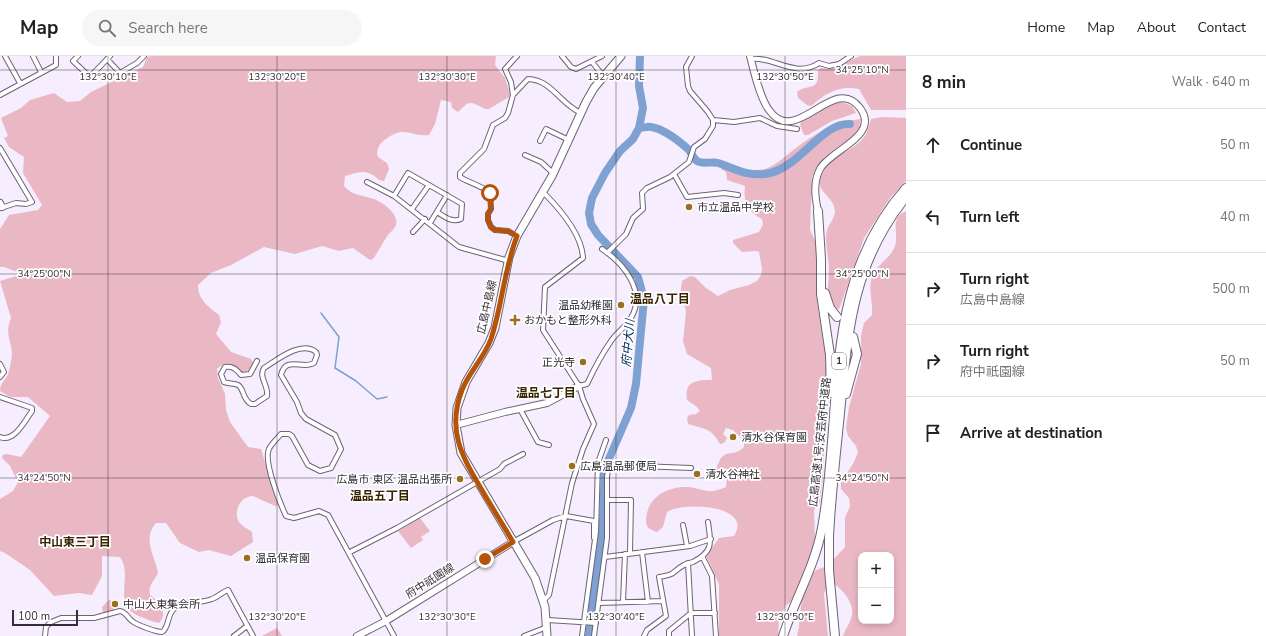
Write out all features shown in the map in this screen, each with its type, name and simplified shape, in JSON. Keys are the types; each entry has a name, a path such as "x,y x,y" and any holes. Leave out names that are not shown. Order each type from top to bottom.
{"highway":[{"name":"広島高速1号;安芸府中道路","path":"835,636 830,586 829,552 831,475 842,337 850,291 863,253 888,210 906,188"},
{"name":"広島高速1号;安芸府中道路","path":"783,636 817,550 831,475 848,332 853,304 862,274 874,246 890,219 906,197"},
{"path":"818,211 824,245 825,294 830,308 837,317"},
{"path":"818,211 822,299 831,376 831,475"},
{"path":"831,475 844,403 856,354 853,337"}],"main road":[{"name":"広島中島線","path":"547,636 544,600 535,578 461,453 456,425 457,408 462,390 490,343 495,328 508,261 517,236 553,173 594,88 622,56"}],"street":[{"path":"6,56 20,83"},
{"path":"33,56 41,72"},
{"path":"0,95 56,65 56,56"},
{"path":"78,56 73,61 90,77 108,58 120,73 137,63 144,56"},
{"path":"513,95 511,82 505,70 517,56"},
{"path":"562,56 571,67 576,69 602,56"},
{"path":"608,252 626,234 633,218 644,209 642,193 647,188 674,174 690,162 692,151 710,133 713,126 713,120 698,98 690,91 686,67 692,56"},
{"path":"750,57 790,68 803,68 814,67 819,63 830,66 838,64 851,56"},
{"path":"750,57 766,104 781,124"},
{"path":"592,62 604,76"},
{"path":"517,236 508,231 495,230 491,227 488,220 488,214 491,209 490,193 485,188 469,183 460,177 460,173 471,164 472,159 484,149 493,125 505,118 513,95 528,79 543,82 567,105 581,113"},
{"path":"781,124 800,119 835,99 848,99 855,102 862,110 864,127 856,139 832,156 819,170 815,189 818,211"},
{"path":"713,120 734,122 760,118 797,129"},
{"path":"540,141 546,129 569,140"},
{"path":"0,148 32,202 26,204 16,203 1,207"},
{"path":"525,155 541,162 553,173"},
{"path":"394,196 408,173 462,204 461,219 452,221 437,212"},
{"path":"674,174 687,197 724,193 738,195"},
{"path":"367,182 394,196 459,247 508,261"},
{"path":"412,209 428,185"},
{"path":"543,192 556,205 569,222 582,251 583,258 548,282 545,286 543,294 543,330 579,386 594,424 579,461 572,484 549,595 544,600"},
{"path":"430,223 447,195"},
{"path":"413,232 425,220"},
{"path":"456,425 547,403 579,386 587,384 605,349 612,339 626,326 636,307 636,290 633,282 608,252 602,249"},
{"path":"257,361 253,372 250,374 241,375 236,369 230,367 225,367 221,374 224,382 241,387 244,398 251,404 255,404 268,396 262,376 262,371 264,368 290,352 310,348 316,352 317,355 314,363 310,366 294,364 287,365 283,369 281,375 297,402 301,413 306,419 335,435 341,449 331,468 320,471 308,465 292,436 289,434 281,434 269,448 267,454 274,486 286,516 294,518 319,511 328,515 350,552 394,636"},
{"path":"0,364 4,372 0,378"},
{"path":"0,397 32,408 32,411 11,438 5,439 0,437"},
{"path":"520,409 538,442 549,446"},
{"path":"582,636 595,540 598,464 606,440"},
{"path":"350,552 397,528 500,469 504,464 523,454"},
{"path":"579,461 588,464 691,468"},
{"path":"594,636 607,538 609,464"},
{"path":"608,500 631,500 630,553"},
{"path":"513,542 566,516 594,521 593,534 595,540"},
{"path":"644,636 647,630 666,616 659,577 673,575 684,564 702,556 710,548 711,539 708,522"},
{"path":"683,525 687,546"},
{"path":"605,557 687,546 711,539"},
{"name":"府中祇園線","path":"357,636 386,621 513,542"},
{"path":"642,552 648,602"},
{"path":"623,602 625,554"},
{"path":"702,556 712,576 716,636"},
{"path":"688,563 692,636"},
{"path":"45,636 46,627 57,619 94,618 120,611 133,622 152,631 162,632 166,628 168,616 175,608 188,602 211,599 228,590 252,636"},
{"path":"599,603 663,601"},
{"path":"669,636 669,631 691,613 715,613"},
{"path":"524,636 547,624 584,622 596,623"},
{"path":"234,636 247,626"}],"shaded area":[{"path":"496,56 495,65 505,78 510,94 509,97 489,109 469,103 458,112 452,108 451,102 441,100 435,124 429,135 403,132 393,135 382,142 377,154 378,157 387,163 389,169 384,181 379,180 366,172 359,172 345,176 344,186 347,189 351,192 378,201 390,209 395,217 395,227 387,236 373,259 370,260 353,248 339,251 322,246 295,254 264,247 231,265 211,273 198,285 198,290 202,299 219,315 221,322 216,334 231,352 251,359 253,362 252,366 244,372 226,364 220,366 217,369 218,378 225,394 226,410 230,422 248,447 261,449 278,505 275,506 253,496 244,499 241,502 237,509 237,518 243,526 252,532 253,542 231,556 209,550 199,552 180,543 166,523 156,523 150,535 150,541 158,573 151,586 150,595 157,600 163,611 162,619 159,623 141,617 132,612 127,605 124,598 124,565 120,557 102,556 102,576 92,595 79,593 54,596 30,570 0,551 0,499 13,491 18,482 10,466 2,458 3,455 7,454 21,457 50,416 28,397 10,397 0,391 0,388 9,372 12,350 8,333 11,318 0,281 23,274 0,267 0,229 9,215 38,210 42,205 23,173 24,157 9,147 4,138 8,136 1,118 21,108 30,100 54,93 67,102 80,101 91,92 143,67 147,57"},
{"path":"860,56 906,56 906,110 871,110 859,89 852,88 833,91 822,97 811,106 807,105 798,98 797,92 801,89 815,85 820,68 832,69"},
{"path":"842,102 852,106 856,113 832,121 808,135 804,135 800,125 801,122 830,104"},
{"path":"882,117 906,118 906,181 890,198 864,238 839,309 835,308 828,288 829,270 826,245 827,230 835,211 831,200 820,186 820,181 822,174 831,162 861,141 868,130 871,119"},
{"path":"860,119 857,132 824,157 812,177 810,230 816,243 817,302 827,366 823,476 820,502 814,510 815,541 795,600 786,605 779,619 778,636 719,636 719,584 706,556 719,538 734,536 738,526 734,518 726,512 714,508 687,507 667,512 663,527 657,532 648,528 646,523 647,512 650,505 654,499 666,491 673,488 689,487 712,491 726,487 727,478 717,472 716,468 723,456 738,452 744,447 744,441 733,430 726,428 723,434 727,438 724,443 720,444 717,438 710,432 688,424 687,418 689,415 696,414 700,411 687,400 687,389 689,385 696,381 712,380 711,368 687,354 683,341 686,312 685,306 679,302 682,281 690,276 695,277 706,288 718,296 730,290 749,285 757,281 761,275 762,269 759,252 742,252 733,243 733,240 759,232 763,224 762,219 753,213 747,205 745,186 727,180 726,172 721,169 723,166 749,170 765,169 818,133 851,120"},
{"path":"906,211 906,636 843,636 851,618 852,610 847,596 833,583 831,562 845,547 845,518 850,506 849,498 841,489 841,483 854,462 858,452 856,446 848,436 846,428 849,407 861,364 861,336 864,323 872,315 870,289 872,276 893,251 896,241 896,222 898,218"},
{"path":"420,518 430,531 421,537 423,540 411,548 398,531"},
{"path":"825,567 828,583 824,594 828,636 797,636 802,596 805,586 809,577 815,571"},
{"path":"110,599 114,610 103,613 102,607"},
{"path":"277,628 282,636 262,636"}],"waterway":[{"name":"府中大川","path":"589,636 603,521 605,468 631,408 636,384 644,299 638,277 598,235 591,224 589,213 592,198 605,173 620,151 633,139 639,128 643,108 639,86 640,56"},
{"path":"639,128 656,128 666,133 688,149 699,162 713,162 746,173 765,174 777,171 789,164 829,130 839,125 850,124"},
{"path":"321,313 339,337 335,368 356,381 377,399 387,397"}],"place":[{"name":"市立温品中学校","path":"689,207"},
{"name":"温品幼稚園","path":"621,305"},
{"name":"おかもと整形外科","path":"515,320"},
{"name":"正光寺","path":"583,362"},
{"name":"清水谷保育園","path":"733,437"},
{"name":"広島温品郵便局","path":"572,466"},
{"name":"清水谷神社","path":"697,474"},
{"name":"広島市 東区 温品出張所","path":"460,479"},
{"name":"温品保育園","path":"247,558"},
{"name":"中山大東集会所","path":"115,604"}],"district":[{"name":"温品八丁目","path":"660,299"},
{"name":"温品七丁目","path":"546,393"},
{"name":"温品五丁目","path":"380,496"},
{"name":"中山東三丁目","path":"75,542"}],"route":[{"path":"485,559 513,542 461,453 457,435 456,418 462,390 470,374 490,343 495,328 509,257 517,236 508,231 495,230 491,227 488,220 488,214 491,209 492,201 490,193"}]}
